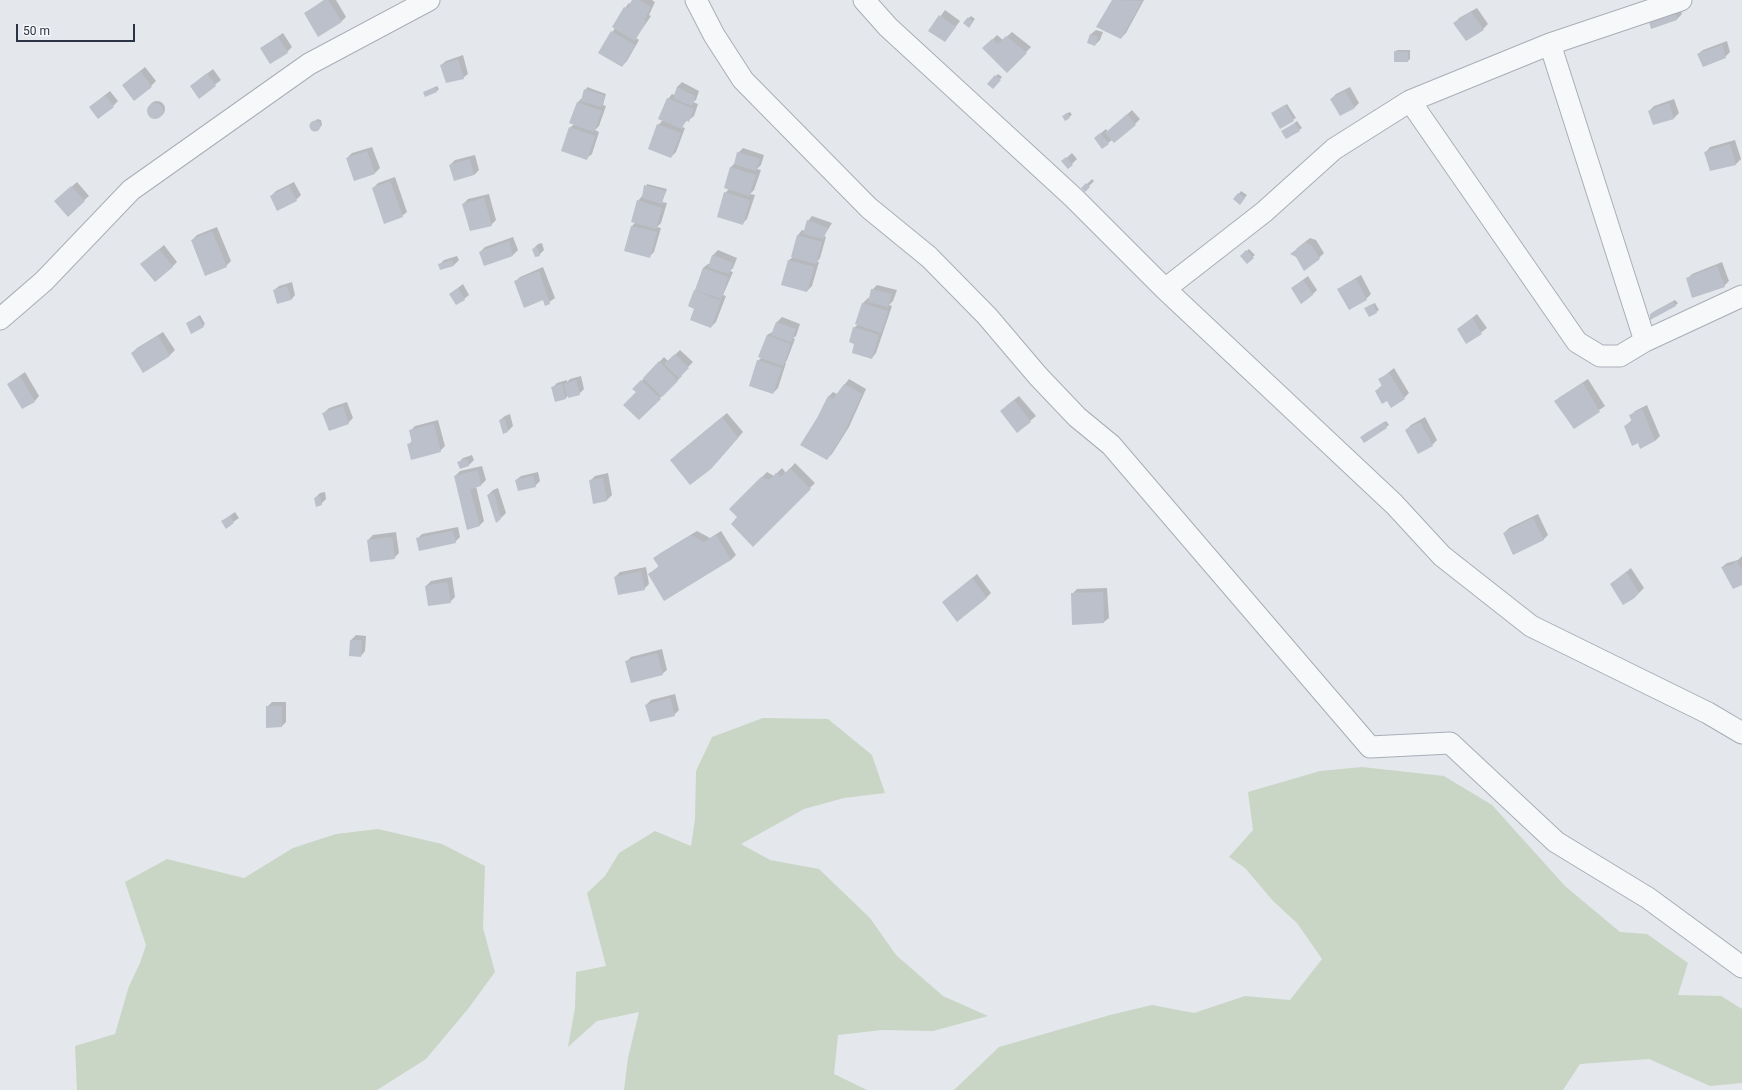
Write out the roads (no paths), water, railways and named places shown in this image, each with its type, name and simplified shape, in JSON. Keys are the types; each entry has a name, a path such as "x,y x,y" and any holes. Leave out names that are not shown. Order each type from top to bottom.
{"street":[{"path":"0,319 44,281 131,190 309,64 429,0"},
{"path":"696,0 714,35 743,80 869,208 929,257 987,316 1038,376 1077,417 1111,445 1370,746 1450,743 1556,842 1648,898 1742,967"},
{"path":"864,0 888,28 1074,198 1165,288 1394,504 1442,556 1531,626 1708,713 1742,733"},
{"path":"1165,288 1264,212 1334,149 1410,101 1550,44 1681,0"},
{"path":"1550,44 1646,341"},
{"path":"1410,101 1577,342 1600,356 1620,356 1646,341 1742,296"}]}
